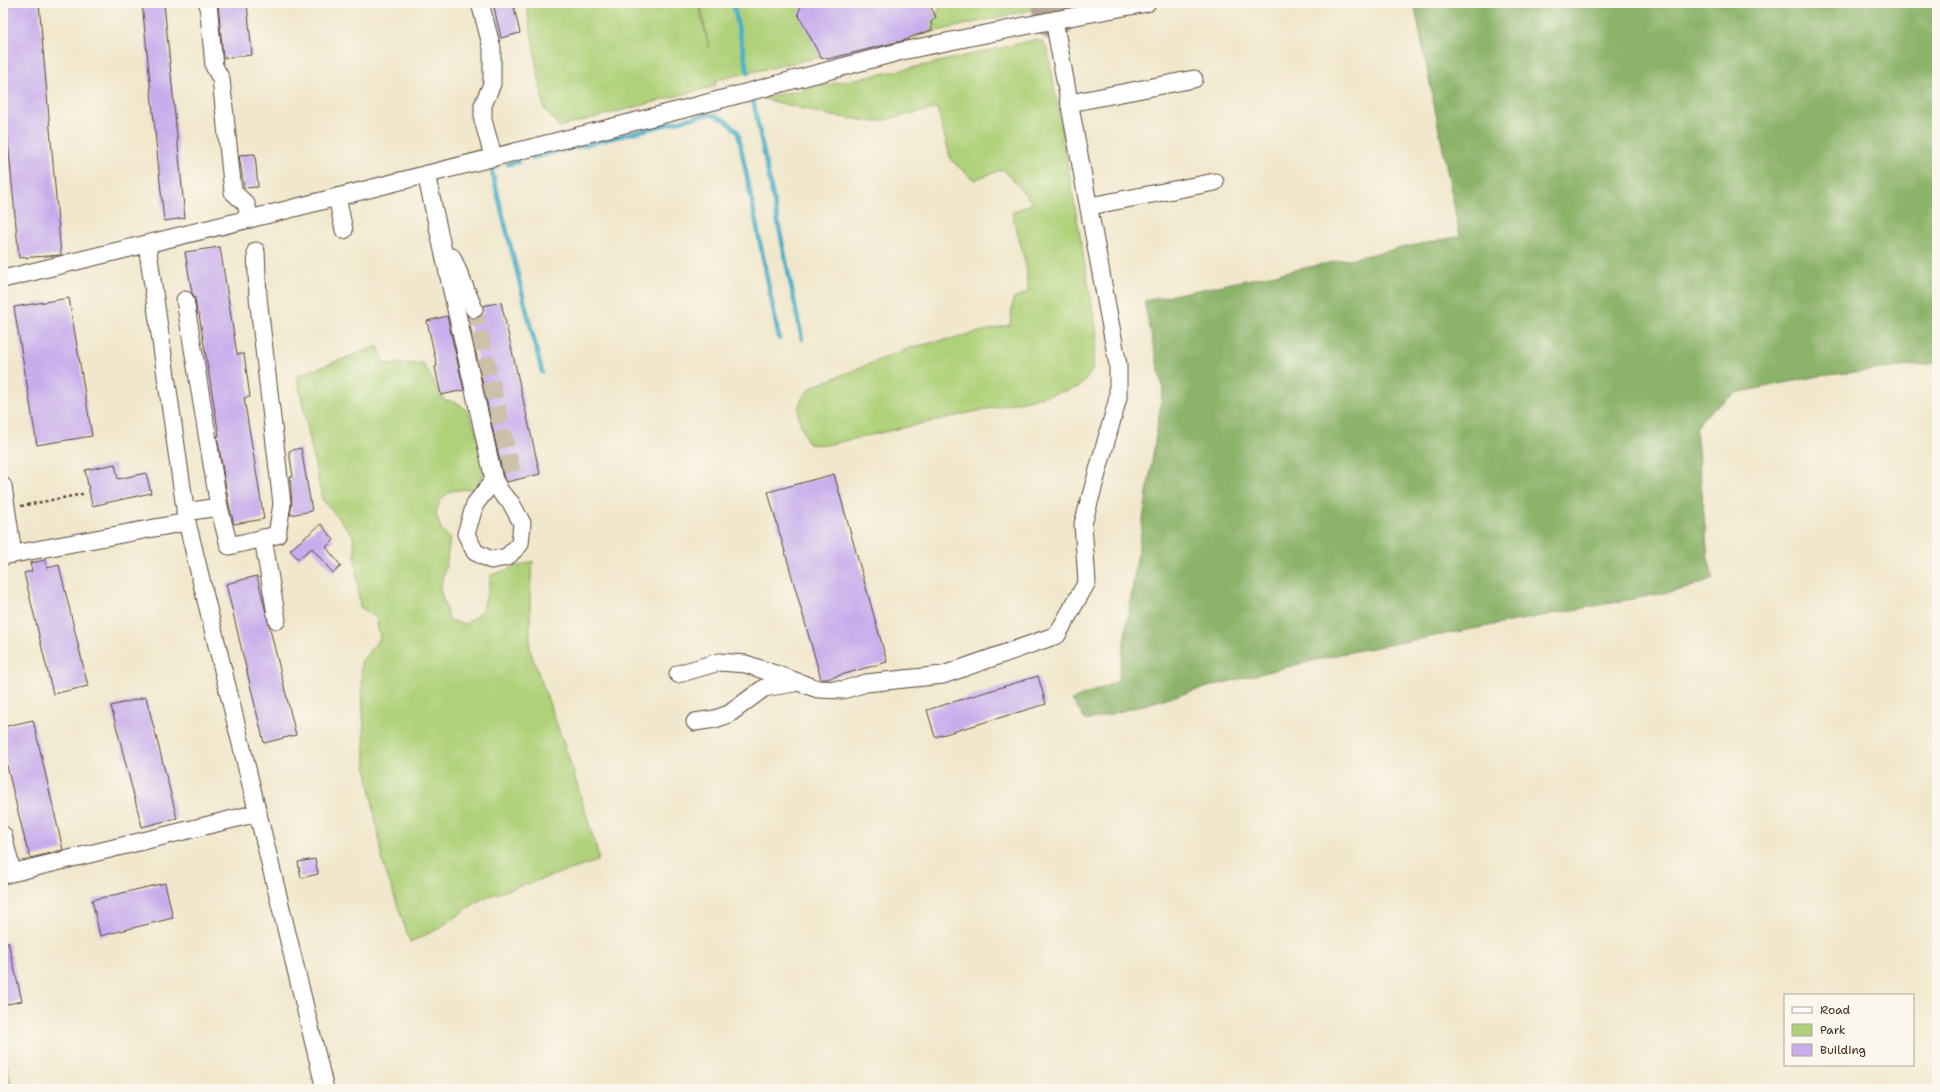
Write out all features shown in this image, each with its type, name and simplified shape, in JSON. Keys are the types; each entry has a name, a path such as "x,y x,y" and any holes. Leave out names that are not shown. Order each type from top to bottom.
{"street":[{"path":"208,3 214,66 221,80 233,192 246,204 250,219"},
{"path":"480,3 492,48 492,84 483,105 483,120 493,156"},
{"path":"3,279 282,211 493,156 692,107 902,51 1147,3"},
{"path":"678,674 719,662 746,664 818,689 843,690 866,683 943,676 1057,635 1087,582 1083,524 1118,398 1118,366 1090,206 1054,20"},
{"path":"1070,103 1194,79"},
{"path":"426,174 494,480"},
{"path":"1090,206 1215,182"},
{"path":"337,197 344,230"},
{"path":"437,226 474,308"},
{"path":"147,244 186,517 325,1089"},
{"path":"185,300 219,507 229,546 278,535 282,504 259,305 256,251"},
{"path":"3,486 6,508 8,555 186,517 219,507"},
{"path":"263,538 277,620"},
{"path":"695,722 715,719 729,714 764,688 798,682"},
{"path":"3,835 8,873 258,813"}],"path":[{"path":"6,508 83,494"}],"green space":[{"path":"526,3 698,3 709,48 700,3 929,3 936,17 941,3 1039,3 1040,8 716,80 715,86 559,127 544,108"},
{"path":"1414,3 1937,3 1937,363 1819,376 1736,393 1714,408 1702,419 1696,429 1708,558 1713,578 1685,589 1340,654 1215,685 1086,721 1072,700 1118,681 1163,390 1144,301 1460,236"},
{"path":"1034,40 1043,42 1048,51 1097,335 1092,371 1080,387 826,445 809,444 798,414 801,401 812,387 909,348 1010,325 1013,299 1028,292 1026,265 1012,213 1033,203 1003,169 974,180 951,160 937,108 875,122 827,115 761,98 926,65"},
{"path":"378,346 385,364 423,363 445,401 455,402 464,408 475,427 485,473 475,488 451,491 440,500 436,514 441,529 450,538 447,560 440,589 449,620 465,624 482,611 491,575 533,561 530,588 530,650 569,758 598,854 598,861 483,898 436,930 410,942 383,863 365,759 361,662 380,638 376,618 360,607 353,535 322,499 297,376"},
{"path":"3,1058 5,1058 12,1089 3,1089"}],"building":[{"path":"3,3 39,3 61,255 19,258 3,88"},
{"path":"142,3 164,3 185,218 164,221"},
{"path":"218,3 247,3 252,55 223,58"},
{"path":"493,3 513,3 520,33 501,38"},
{"path":"802,3 929,3 936,17 931,22 932,30 909,39 828,59 821,58 798,14"},
{"path":"255,154 258,187 244,188 239,155"},
{"path":"220,247 237,354 244,354 250,397 244,398 264,519 234,524 229,505 217,436 219,436 199,314 197,314 195,298 192,293 185,252"},
{"path":"69,298 92,436 37,445 14,307"},
{"path":"501,302 540,474 507,482 503,475 468,317 473,319 478,318 482,315 483,306"},
{"path":"447,316 464,390 441,395 435,367 437,366 427,321"},
{"path":"301,448 312,511 290,515 292,503 290,477 293,477 289,451"},
{"path":"115,464 118,479 146,473 151,493 92,506 85,470"},
{"path":"834,474 887,662 827,679 821,679 768,492"},
{"path":"321,524 334,540 326,547 341,566 333,573 312,548 298,559 290,550"},
{"path":"45,560 47,568 59,565 88,686 53,694 24,573 32,571 30,563"},
{"path":"257,576 296,735 264,743 226,584"},
{"path":"1038,676 1046,704 935,737 927,710"},
{"path":"146,697 177,818 142,827 111,706"},
{"path":"33,720 63,850 30,858 3,749 3,727"},
{"path":"315,859 318,874 301,878 298,862"},
{"path":"165,883 173,918 100,936 92,900"},
{"path":"8,942 22,1001 3,1005 3,943"}],"waterway":[{"path":"733,3 748,73"},
{"path":"753,100 802,339"},
{"path":"532,158 708,114 717,116 728,122 738,132 779,338"},
{"path":"508,164 518,162"},
{"path":"496,167 491,168 542,372"}],"taxiway":[{"path":"1051,3 1054,20"}],"tunnel":[{"path":"474,309 513,476"}]}
